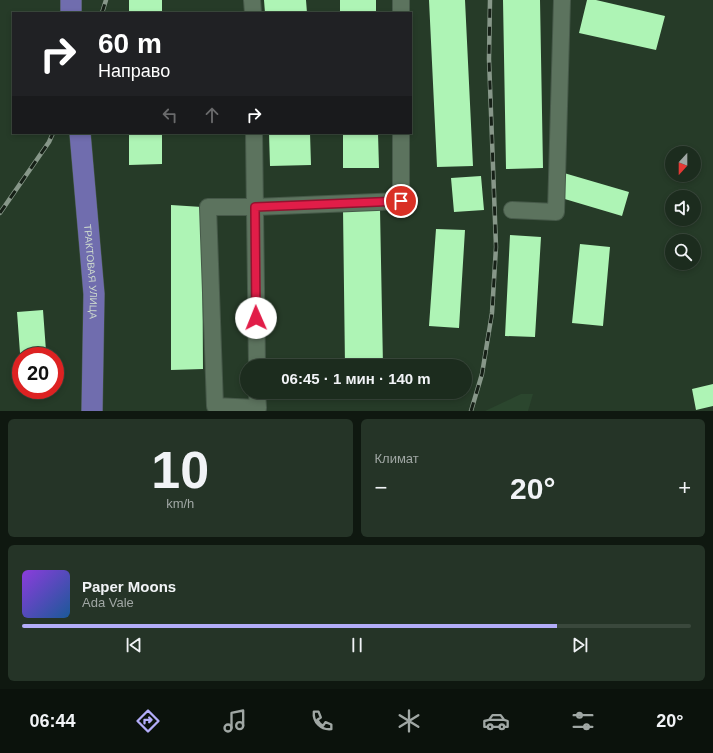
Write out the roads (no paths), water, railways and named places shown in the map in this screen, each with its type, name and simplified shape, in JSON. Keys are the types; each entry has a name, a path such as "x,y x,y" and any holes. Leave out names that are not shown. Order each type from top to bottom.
{"main road":[{"path":"71,0 71,12"},
{"name":"ТРАКТОВАЯ УЛИЦА","path":"80,134 94,294 92,411"}],"lane":[{"path":"252,0 253,12"},
{"path":"401,0 401,12"},
{"path":"512,210 556,212 562,0"},
{"path":"254,134 257,359"},
{"path":"258,399 258,408 215,406 208,207 255,207 401,201 401,134"}],"railway":[{"path":"102,12 106,0"},
{"path":"471,411 482,374 492,313 496,247 489,59 490,0"},
{"path":"0,213 49,142 53,134"}]}
